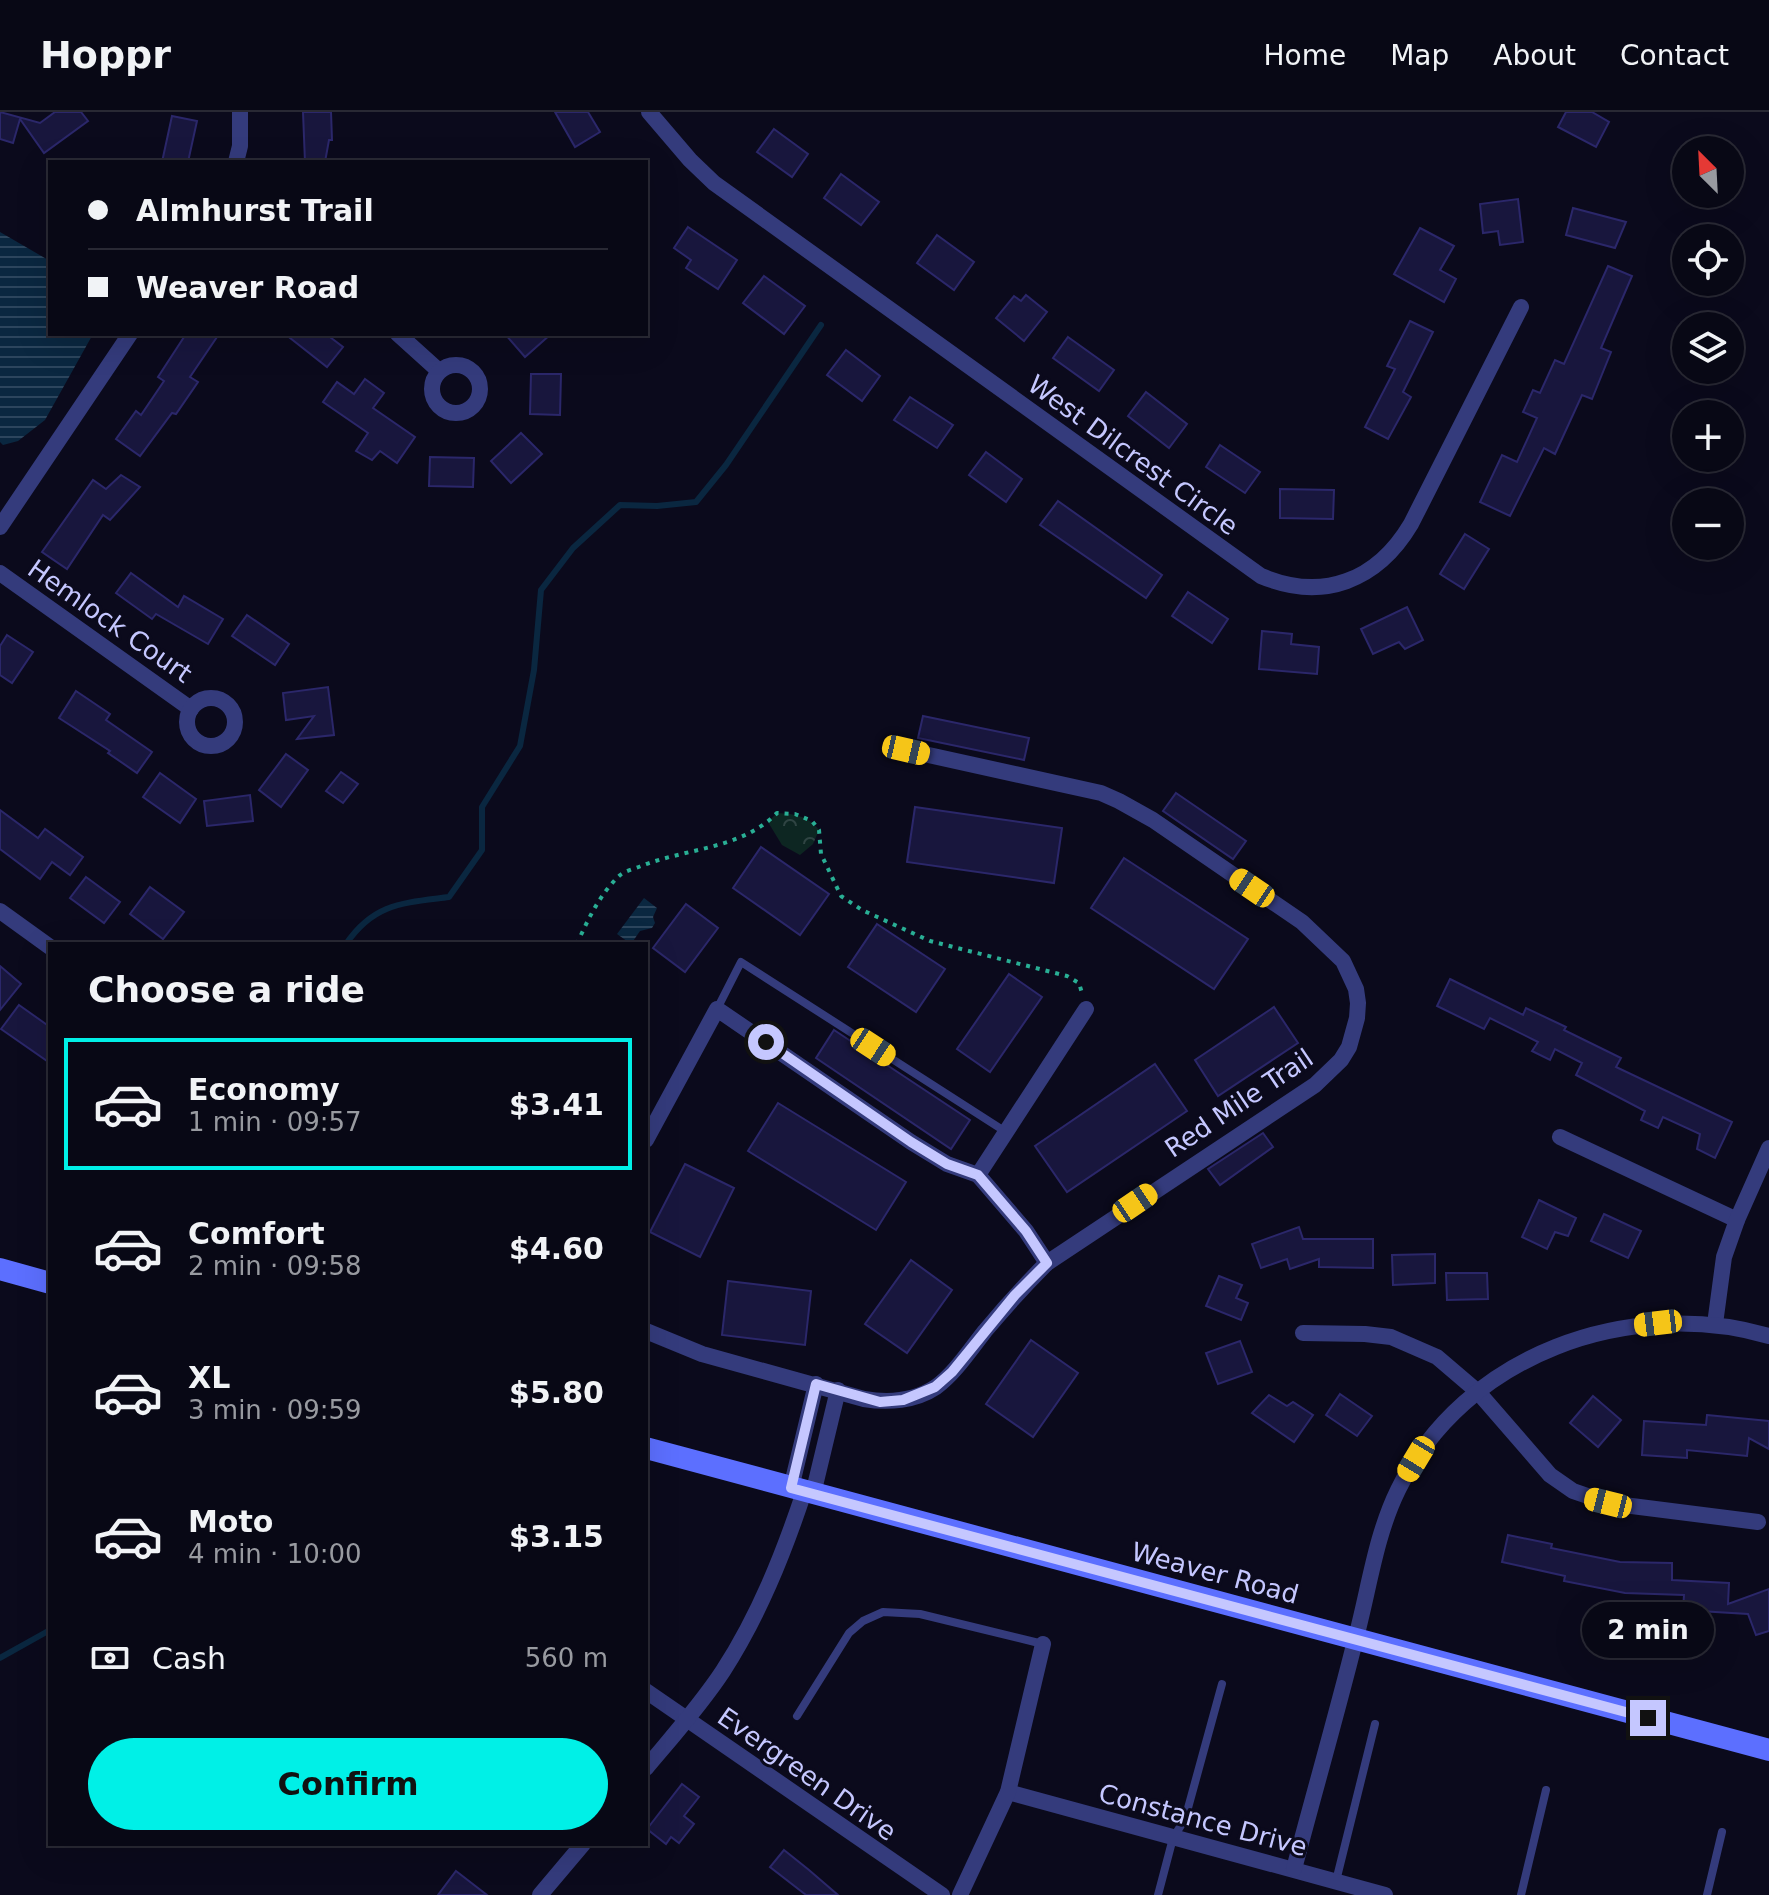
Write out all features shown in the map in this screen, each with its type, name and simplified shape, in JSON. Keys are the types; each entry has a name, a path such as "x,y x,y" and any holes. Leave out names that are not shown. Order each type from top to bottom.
{"main road":[{"path":"0,1269 48,1282"},
{"name":"Weaver Road","path":"648,1449 1769,1750"}],"street":[{"path":"236,160 240,146 240,112"},
{"name":"West Dilcrest Circle","path":"649,112 714,183 1261,576 1287,585 1315,588 1335,585 1372,569 1389,556 1411,524 1521,307"},
{"path":"0,527 129,336"},
{"path":"400,336 439,371"},
{"name":"Hemlock Court","path":"0,573 191,709"},
{"name":"Red Mile Trail","path":"648,1332 702,1354 880,1402 903,1400 935,1387 952,1372 1015,1295 1047,1263 1315,1085 1341,1060 1349,1047 1357,1018 1356,989 1336,953 1302,922 1153,820 1101,793 906,750"},
{"path":"0,911 48,946"},
{"path":"648,1136 717,1009 911,1142 947,1164 978,1175 1026,1231 1047,1263"},
{"path":"978,1175 1086,1009"},
{"path":"1560,1137 1737,1220"},
{"path":"1715,1324 1722,1269 1737,1220 1769,1148"},
{"path":"1294,1869 1356,1640 1379,1537 1399,1487 1436,1433 1478,1392 1516,1365 1545,1351 1602,1332 1658,1323 1715,1324 1769,1336"},
{"path":"1303,1333 1391,1337 1437,1357 1478,1392 1550,1475 1573,1491 1608,1503 1758,1522"},
{"path":"803,1491 816,1384"},
{"path":"648,1766 722,1673 769,1589 838,1390"},
{"path":"960,1895 1008,1792 1043,1644"},
{"name":"Evergreen Drive","path":"648,1692 942,1895"},
{"name":"Constance Drive","path":"1008,1792 1379,1894"},
{"path":"540,1895 581,1846"}],"lane":[{"path":"717,1009 741,962 1006,1132"},
{"path":"797,1716 849,1633 863,1621 883,1612 920,1614 1043,1644"},
{"path":"1158,1895 1173,1838 1185,1819 1222,1684"},
{"path":"1336,1881 1375,1724"},
{"path":"1521,1895 1546,1790"},
{"path":"1707,1895 1722,1832"}],"path":[{"path":"578,942 590,915 620,874 654,861 748,836 764,827 777,813 795,814 812,821 819,830 821,854 841,896 862,910 930,941 1067,976 1079,983 1086,1009"}],"green space":[{"path":"777,813 801,817 819,830 813,844 800,855 782,845 768,822"}],"water":[{"path":"0,232 48,260 48,336 92,336 45,420 18,441 3,445 0,442"},
{"path":"644,898 657,908 652,928 640,931 632,942 617,934"}],"building":[{"path":"0,112 40,123 55,112 81,112 88,121 44,153 20,119 13,143 0,139"},
{"path":"303,112 331,112 332,140 329,140 325,160 305,160"},
{"path":"555,112 588,112 600,132 575,147"},
{"path":"1566,112 1592,112 1609,122 1596,147 1558,127"},
{"path":"172,116 197,121 188,160 162,160"},
{"path":"774,129 808,154 792,177 757,152"},
{"path":"841,174 879,202 861,225 824,198"},
{"path":"1518,199 1523,242 1500,245 1498,231 1483,233 1480,204"},
{"path":"1573,208 1626,222 1615,248 1566,235"},
{"path":"688,227 737,260 718,289 686,268 691,260 674,248"},
{"path":"1420,228 1454,246 1440,270 1456,279 1444,302 1394,274"},
{"path":"937,235 974,262 954,290 917,263"},
{"path":"1608,266 1632,276 1601,348 1611,352 1592,399 1582,395 1555,454 1544,448 1510,516 1480,502 1502,455 1517,462 1537,418 1523,412 1533,390 1540,393 1555,360 1564,364"},
{"path":"764,276 805,306 784,334 743,303"},
{"path":"1026,295 1047,312 1024,341 996,318 1014,296 1021,301"},
{"path":"1410,321 1433,332 1403,392 1411,397 1388,439 1365,427 1395,369 1387,366"},
{"path":"185,336 218,336 190,377 198,382 176,414 172,413 140,456 116,439 136,411 141,415 164,381 158,377"},
{"path":"288,336 329,336 343,347 327,367"},
{"path":"507,336 549,336 525,357"},
{"path":"1068,337 1114,370 1099,391 1053,358"},
{"path":"846,350 880,376 862,401 827,375"},
{"path":"531,374 561,374 560,415 530,414"},
{"path":"365,379 384,393 373,408 415,437 397,463 380,451 372,460 356,451 368,433 323,402 337,382 354,394"},
{"path":"1146,392 1187,424 1169,448 1128,416"},
{"path":"910,397 953,425 937,448 894,420"},
{"path":"521,433 542,454 511,483 491,461"},
{"path":"1220,445 1260,472 1245,493 1206,467"},
{"path":"986,452 1022,479 1006,502 969,475"},
{"path":"430,457 474,458 473,487 429,486"},
{"path":"121,475 140,487 110,520 103,515 67,569 42,552 93,480 106,489"},
{"path":"1280,489 1334,490 1333,519 1280,518"},
{"path":"1058,501 1162,575 1146,598 1040,525"},
{"path":"1465,534 1489,549 1464,589 1440,574"},
{"path":"131,573 178,607 184,596 223,619 208,644 156,614 152,619 116,593"},
{"path":"1188,592 1228,619 1212,643 1172,616"},
{"path":"1407,607 1423,640 1405,649 1399,642 1373,654 1361,629"},
{"path":"247,615 289,644 275,665 232,636"},
{"path":"1262,631 1292,634 1291,644 1319,647 1317,674 1259,669"},
{"path":"7,635 33,652 12,683 0,675 0,646"},
{"path":"328,687 334,735 297,739 314,716 286,720 283,693"},
{"path":"76,691 110,714 106,720 152,752 137,773 108,753 110,751 59,718"},
{"path":"923,716 1029,738 1024,760 918,738"},
{"path":"286,754 308,770 281,807 259,790"},
{"path":"341,772 358,784 343,803 326,791"},
{"path":"160,773 196,799 180,823 143,797"},
{"path":"1176,793 1246,841 1233,859 1163,811"},
{"path":"250,795 253,821 207,826 204,801"},
{"path":"915,807 1062,828 1054,883 907,862"},
{"path":"0,810 38,838 45,829 83,857 70,875 52,862 40,879 0,849"},
{"path":"761,847 829,894 800,935 733,888"},
{"path":"1124,858 1248,939 1214,989 1091,908"},
{"path":"86,877 120,902 104,923 70,898"},
{"path":"150,887 184,912 163,939 130,914"},
{"path":"686,904 718,928 685,972 653,948"},
{"path":"877,924 945,969 916,1012 848,967"},
{"path":"0,966 21,984 0,1010"},
{"path":"1009,974 1042,997 990,1072 957,1049"},
{"path":"1450,979 1523,1015 1526,1008 1566,1027 1564,1030 1621,1058 1616,1067 1732,1122 1715,1158 1697,1149 1700,1134 1663,1117 1658,1128 1641,1120 1645,1111 1576,1075 1582,1063 1555,1049 1550,1060 1532,1051 1538,1042 1490,1018 1484,1029 1437,1006"},
{"path":"19,1005 48,1026 48,1062 1,1029"},
{"path":"1274,1007 1298,1043 1218,1096 1195,1060"},
{"path":"834,1030 970,1120 951,1149 816,1058"},
{"path":"1155,1064 1187,1111 1067,1192 1035,1146"},
{"path":"778,1103 906,1182 876,1230 748,1151"},
{"path":"1263,1133 1273,1147 1220,1185 1208,1169"},
{"path":"685,1164 734,1188 700,1257 650,1232"},
{"path":"1539,1200 1576,1218 1568,1236 1555,1232 1547,1249 1522,1237"},
{"path":"1604,1214 1641,1231 1628,1258 1591,1241"},
{"path":"1299,1227 1303,1239 1373,1239 1373,1268 1319,1267 1319,1259 1290,1269 1287,1259 1261,1268 1252,1244"},
{"path":"1435,1254 1435,1283 1393,1285 1392,1255"},
{"path":"911,1260 952,1290 907,1353 865,1324"},
{"path":"1446,1273 1487,1273 1488,1299 1447,1300"},
{"path":"1219,1276 1242,1285 1236,1298 1248,1303 1241,1320 1206,1306"},
{"path":"728,1281 811,1291 805,1345 722,1335"},
{"path":"1031,1340 1078,1373 1033,1437 986,1404"},
{"path":"1240,1341 1252,1372 1218,1384 1206,1353"},
{"path":"1340,1394 1372,1416 1357,1436 1326,1415"},
{"path":"1269,1395 1287,1406 1293,1402 1313,1415 1294,1442 1252,1413"},
{"path":"1593,1396 1621,1420 1598,1447 1570,1423"},
{"path":"1707,1415 1769,1421 1769,1449 1749,1438 1747,1456 1687,1450 1687,1458 1642,1455 1644,1421 1706,1425"},
{"path":"1508,1535 1552,1544 1551,1548 1620,1562 1672,1563 1672,1580 1729,1583 1728,1604 1769,1589 1769,1631 1756,1635 1748,1614 1683,1610 1684,1595 1625,1593 1564,1581 1565,1576 1502,1562"},
{"path":"682,1784 699,1797 684,1816 694,1824 679,1843 671,1837 666,1844 648,1828"},
{"path":"784,1850 838,1895 806,1895 770,1867"},
{"path":"456,1871 487,1895 438,1895"}],"waterway":[{"path":"348,942 367,920 391,907 449,897 482,850 482,807 520,746 534,670 541,590 573,548 620,505 657,506 696,502 726,465 821,325"},
{"path":"0,1658 48,1631"}],"route":[{"path":"766,1042 911,1142 947,1164 978,1175 1026,1231 1047,1263 1015,1295 952,1372 922,1394 880,1402 816,1384 791,1488 1648,1718"}]}
